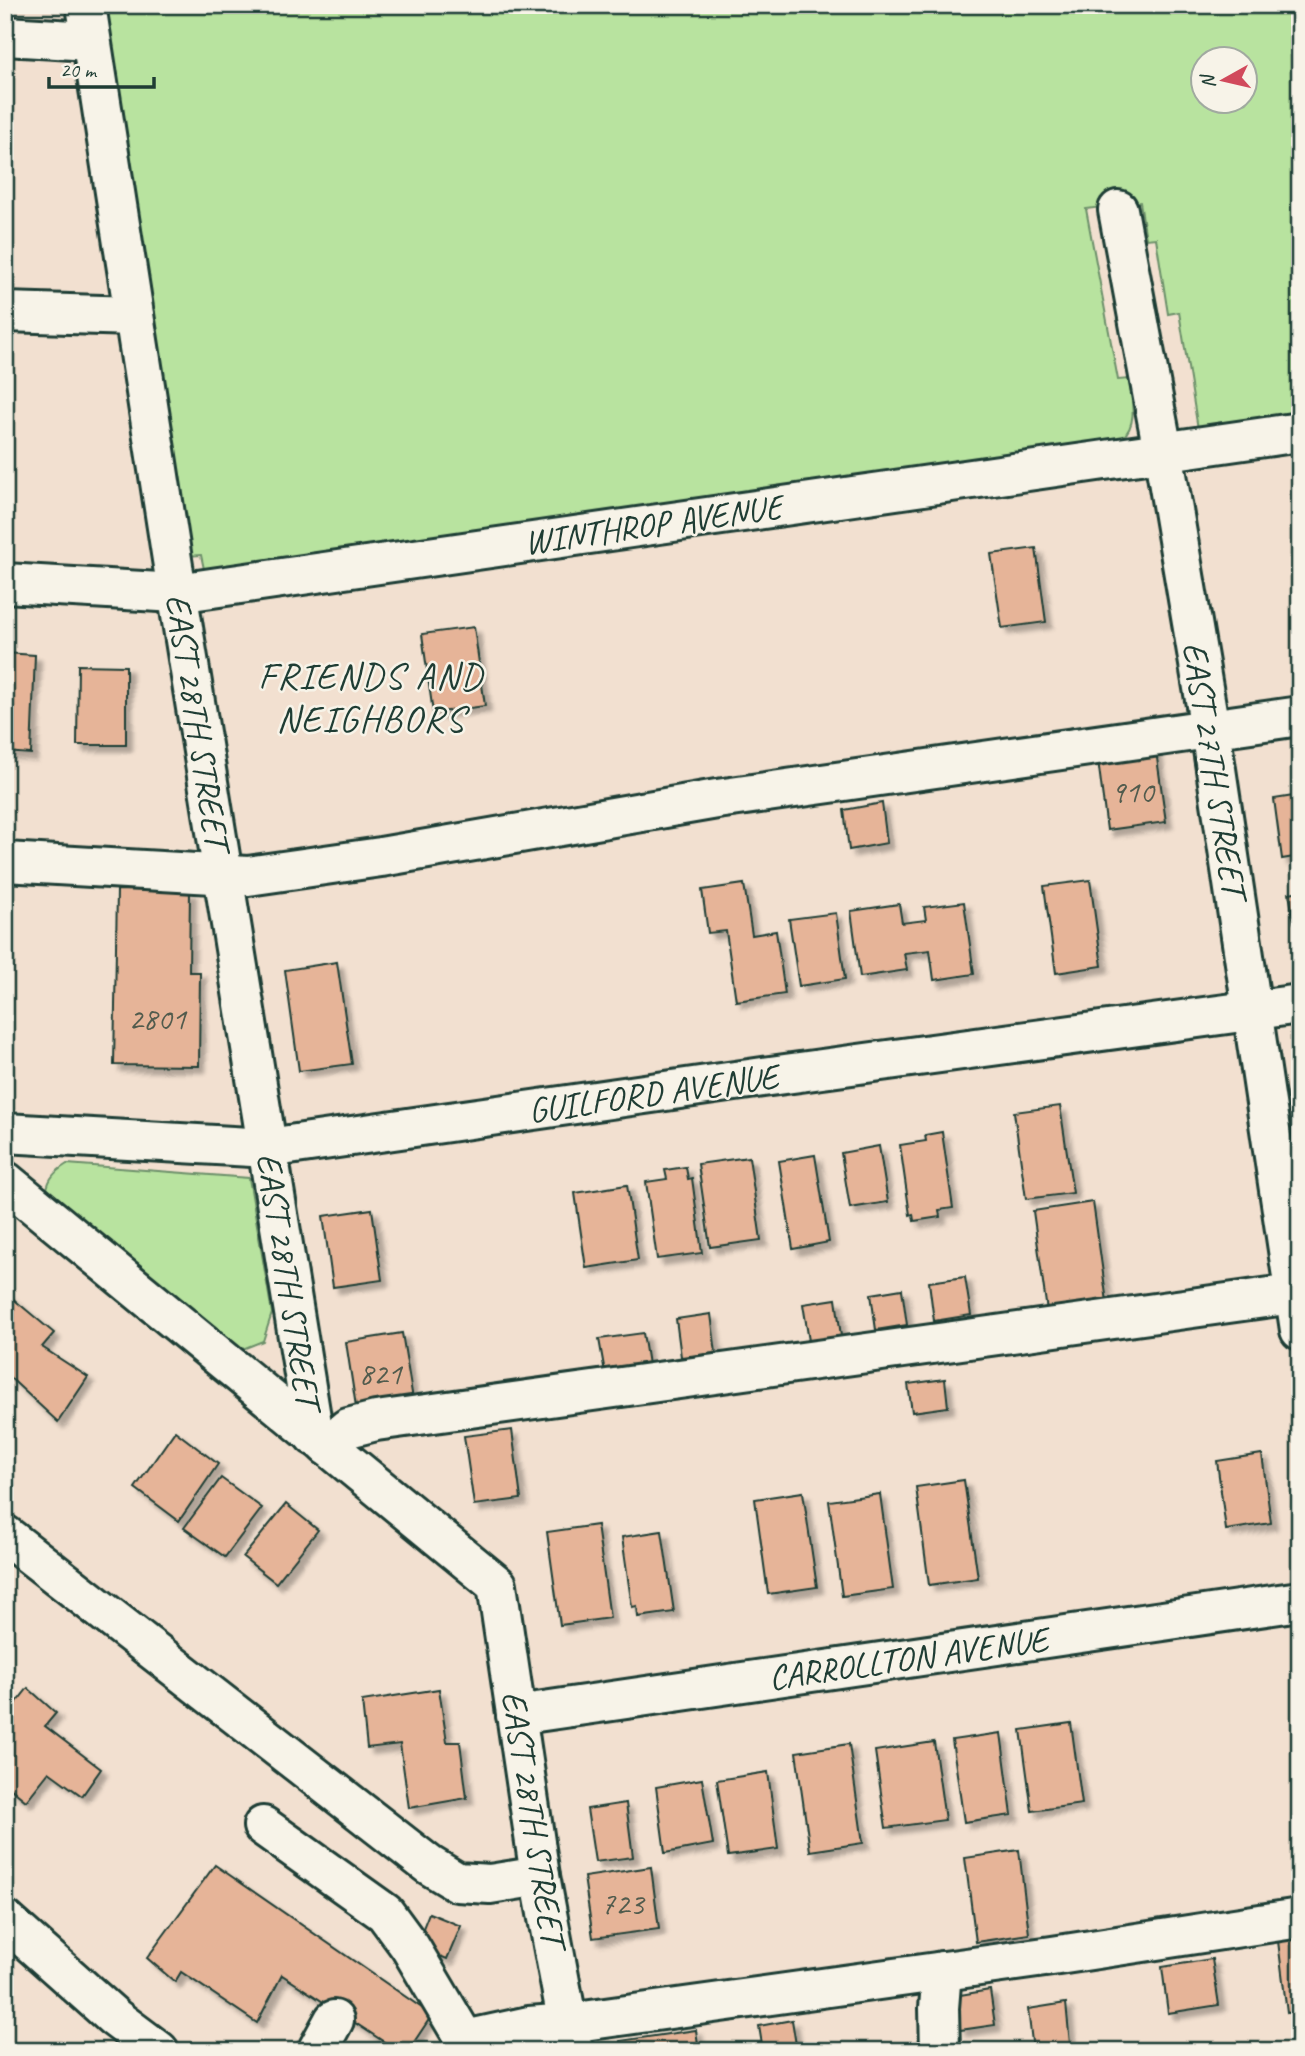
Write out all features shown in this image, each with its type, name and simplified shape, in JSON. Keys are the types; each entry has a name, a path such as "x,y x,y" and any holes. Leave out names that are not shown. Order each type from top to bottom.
{"street":[{"path":"5,36 89,23"},
{"name":"EAST 28TH STREET","path":"89,23 177,593 268,1148 321,1441 497,1585 540,1876 571,2037"},
{"name":"EAST 27TH STREET","path":"1118,209 1163,451 1210,729 1298,1306"},
{"path":"5,312 134,316"},
{"name":"WINTHROP AVENUE","path":"5,583 177,593 1300,432"},
{"path":"5,862 248,876 381,857 717,799 1300,716"},
{"name":"GUILFORD AVENUE","path":"5,1133 268,1148 1300,1004"},
{"path":"5,1181 321,1441 348,1428 376,1421 1298,1306"},
{"path":"5,1535 429,1865 457,1882 490,1884 540,1876"},
{"name":"CARROLLTON AVENUE","path":"516,1715 1300,1601"},
{"path":"263,1826 385,1913 410,1947 451,2045 507,2041 529,2026 571,2037 942,1971 1300,1919"},
{"path":"5,1920 115,2018 159,2051"},
{"path":"940,2051 942,1971"}],"green space":[{"path":"98,5 1300,5 1300,416 1198,429 1179,312 1168,314 1156,238 1146,239 1140,202 1086,209 1118,380 1129,379 1132,418 1131,426 1122,438 214,570 204,569 201,555 187,556"},
{"path":"67,1164 249,1178 272,1313 263,1341 240,1350 46,1199 51,1178"}],"building":[{"path":"1036,548 1046,622 1002,628 991,554"},
{"path":"474,627 485,706 433,713 422,634"},
{"path":"5,653 35,655 31,754 5,752"},
{"path":"78,665 126,666 126,745 77,745"},
{"path":"1156,751 1166,822 1107,830 1098,760"},
{"path":"1300,795 1300,856 1282,859 1274,799"},
{"path":"882,803 887,843 849,850 844,810"},
{"path":"1090,880 1102,966 1056,973 1044,886"},
{"path":"744,884 752,935 776,931 785,994 736,1001 726,931 708,933 702,890"},
{"path":"117,890 190,891 189,972 200,972 199,1066 114,1065"},
{"path":"1300,891 1300,922 1294,923 1289,893"},
{"path":"964,902 974,974 934,980 930,950 904,953 907,970 860,977 851,911 899,904 902,923 926,920 924,907"},
{"path":"836,913 845,979 799,986 789,919"},
{"path":"337,962 352,1064 299,1071 285,970"},
{"path":"1060,1106 1073,1193 1026,1199 1014,1112"},
{"path":"942,1132 953,1208 939,1210 940,1217 914,1221 913,1214 910,1215 900,1145 926,1141 925,1135"},
{"path":"879,1146 888,1202 850,1208 841,1153"},
{"path":"815,1155 829,1242 793,1249 779,1161"},
{"path":"749,1157 761,1240 710,1247 698,1164"},
{"path":"686,1167 688,1179 692,1178 702,1253 657,1259 646,1182 667,1179 665,1170"},
{"path":"627,1185 638,1260 586,1268 575,1193"},
{"path":"1093,1202 1108,1309 1048,1318 1033,1211"},
{"path":"372,1209 382,1280 333,1287 323,1216"},
{"path":"965,1277 971,1315 934,1321 929,1282"},
{"path":"902,1289 907,1325 876,1330 871,1294"},
{"path":"5,1292 54,1333 42,1347 88,1377 58,1422 5,1373"},
{"path":"836,1299 841,1336 809,1341 803,1304"},
{"path":"711,1314 716,1353 681,1357 676,1319"},
{"path":"402,1333 414,1405 357,1413 346,1342"},
{"path":"643,1333 649,1371 606,1378 599,1339"},
{"path":"945,1379 948,1407 912,1412 908,1384"},
{"path":"512,1430 521,1499 474,1505 464,1436"},
{"path":"175,1431 218,1464 179,1521 135,1488"},
{"path":"1262,1454 1271,1523 1226,1530 1217,1461"},
{"path":"221,1478 262,1508 225,1557 184,1528"},
{"path":"964,1480 978,1578 929,1585 916,1487"},
{"path":"803,1492 817,1587 768,1594 755,1499"},
{"path":"880,1494 893,1589 842,1596 829,1501"},
{"path":"286,1504 318,1530 276,1583 243,1557"},
{"path":"597,1525 610,1618 560,1625 547,1532"},
{"path":"662,1531 674,1612 638,1617 637,1606 632,1607 622,1537"},
{"path":"28,1688 56,1713 45,1726 101,1769 82,1796 49,1772 26,1801 5,1784 5,1717"},
{"path":"439,1689 447,1742 460,1742 467,1798 409,1808 400,1744 367,1748 362,1701"},
{"path":"1071,1723 1082,1804 1032,1811 1021,1730"},
{"path":"1001,1733 1012,1815 964,1822 952,1740"},
{"path":"934,1742 945,1820 886,1828 875,1751"},
{"path":"849,1744 863,1843 810,1851 796,1752"},
{"path":"768,1772 778,1849 728,1856 717,1780"},
{"path":"702,1779 713,1844 665,1853 656,1787"},
{"path":"626,1803 633,1857 595,1862 587,1809"},
{"path":"1019,1850 1029,1934 976,1942 965,1858"},
{"path":"215,1865 432,2015 408,2051 398,2051 282,1975 257,2023 181,1972 175,1982 147,1958"},
{"path":"651,1867 659,1929 593,1938 584,1877"},
{"path":"429,1913 461,1926 447,1959 416,1946"},
{"path":"1300,1938 1300,2011 1287,2013 1278,1941"},
{"path":"1212,1959 1219,2005 1168,2013 1162,1967"},
{"path":"990,1990 995,2025 960,2030 954,1996"},
{"path":"1066,2003 1070,2044 1033,2050 1028,2009"},
{"path":"792,2020 797,2051 763,2051 759,2026"},
{"path":"696,2030 699,2051 621,2051 620,2041"}],"district":[{"name":"FRIENDS AND NEIGHBORS","path":"371,696"}]}
